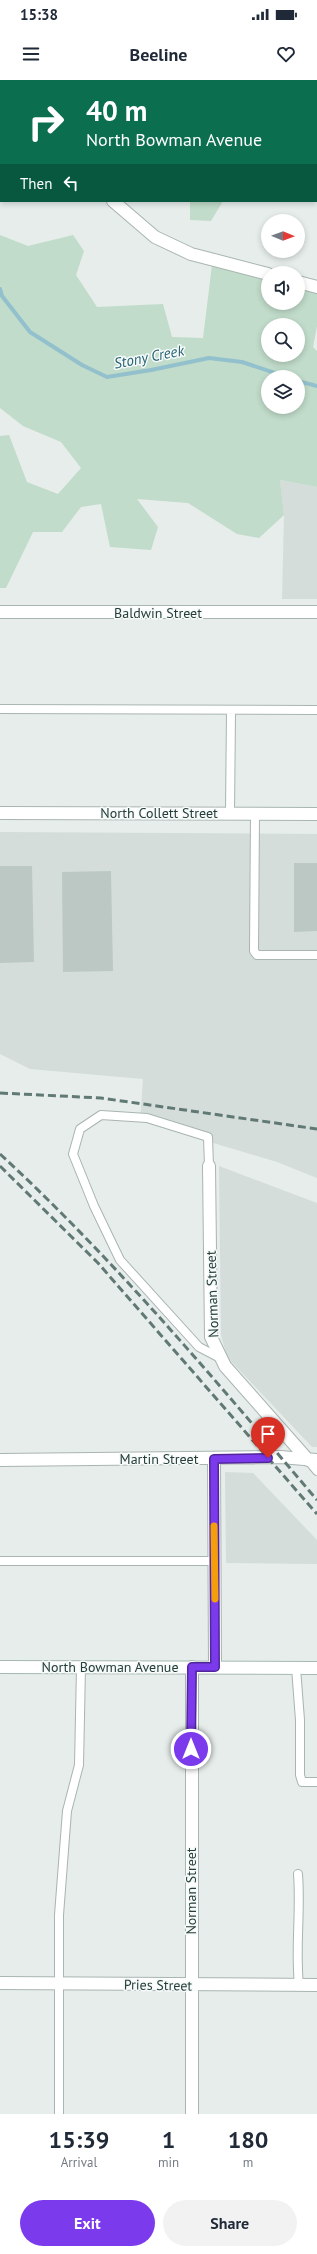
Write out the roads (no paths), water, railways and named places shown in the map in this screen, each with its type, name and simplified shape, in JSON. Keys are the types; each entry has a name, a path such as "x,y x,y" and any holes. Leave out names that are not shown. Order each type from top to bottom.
{"street":[{"path":"114,202 155,237 191,254 261,272"},
{"path":"305,284 317,287"},
{"name":"Baldwin Street","path":"0,612 317,612"},
{"name":"North Collett Street","path":"0,813 317,814"},
{"name":"Norman Street","path":"209,1166 211,1337 224,1366 312,1460"},
{"name":"Martin Street","path":"0,1460 214,1459 280,1457 312,1460"},
{"path":"214,1459 215,1667"},
{"name":"North Bowman Avenue","path":"0,1667 317,1668"},
{"name":"Norman Street","path":"192,1667 192,2114"},
{"name":"Pries Street","path":"0,1983 317,1985"}],"lane":[{"path":"0,710 317,710"},
{"path":"230,813 231,711"},
{"path":"255,813 254,951 257,955 317,955"},
{"path":"209,1166 208,1137 147,1118 101,1115 80,1129 73,1154 94,1206 120,1260 199,1347 220,1358"},
{"path":"312,1460 317,1471"},
{"path":"0,1561 214,1560"},
{"path":"59,2114 59,1915 68,1811 79,1766 81,1667"},
{"path":"296,1668 300,1720 300,1774 302,1782 317,1782"},
{"path":"298,1874 300,1906 296,1959 299,1985"}],"waterway":[{"name":"Stony Creek","path":"0,289 2,296 30,332 82,365 107,377 209,358 242,362 266,370"},
{"name":"Stony Creek","path":"305,383 317,386"}],"railway":[{"path":"0,1093 101,1098 317,1129"},
{"path":"0,1154 84,1236 164,1322 317,1500"},
{"path":"0,1166 98,1263 317,1514"}]}
